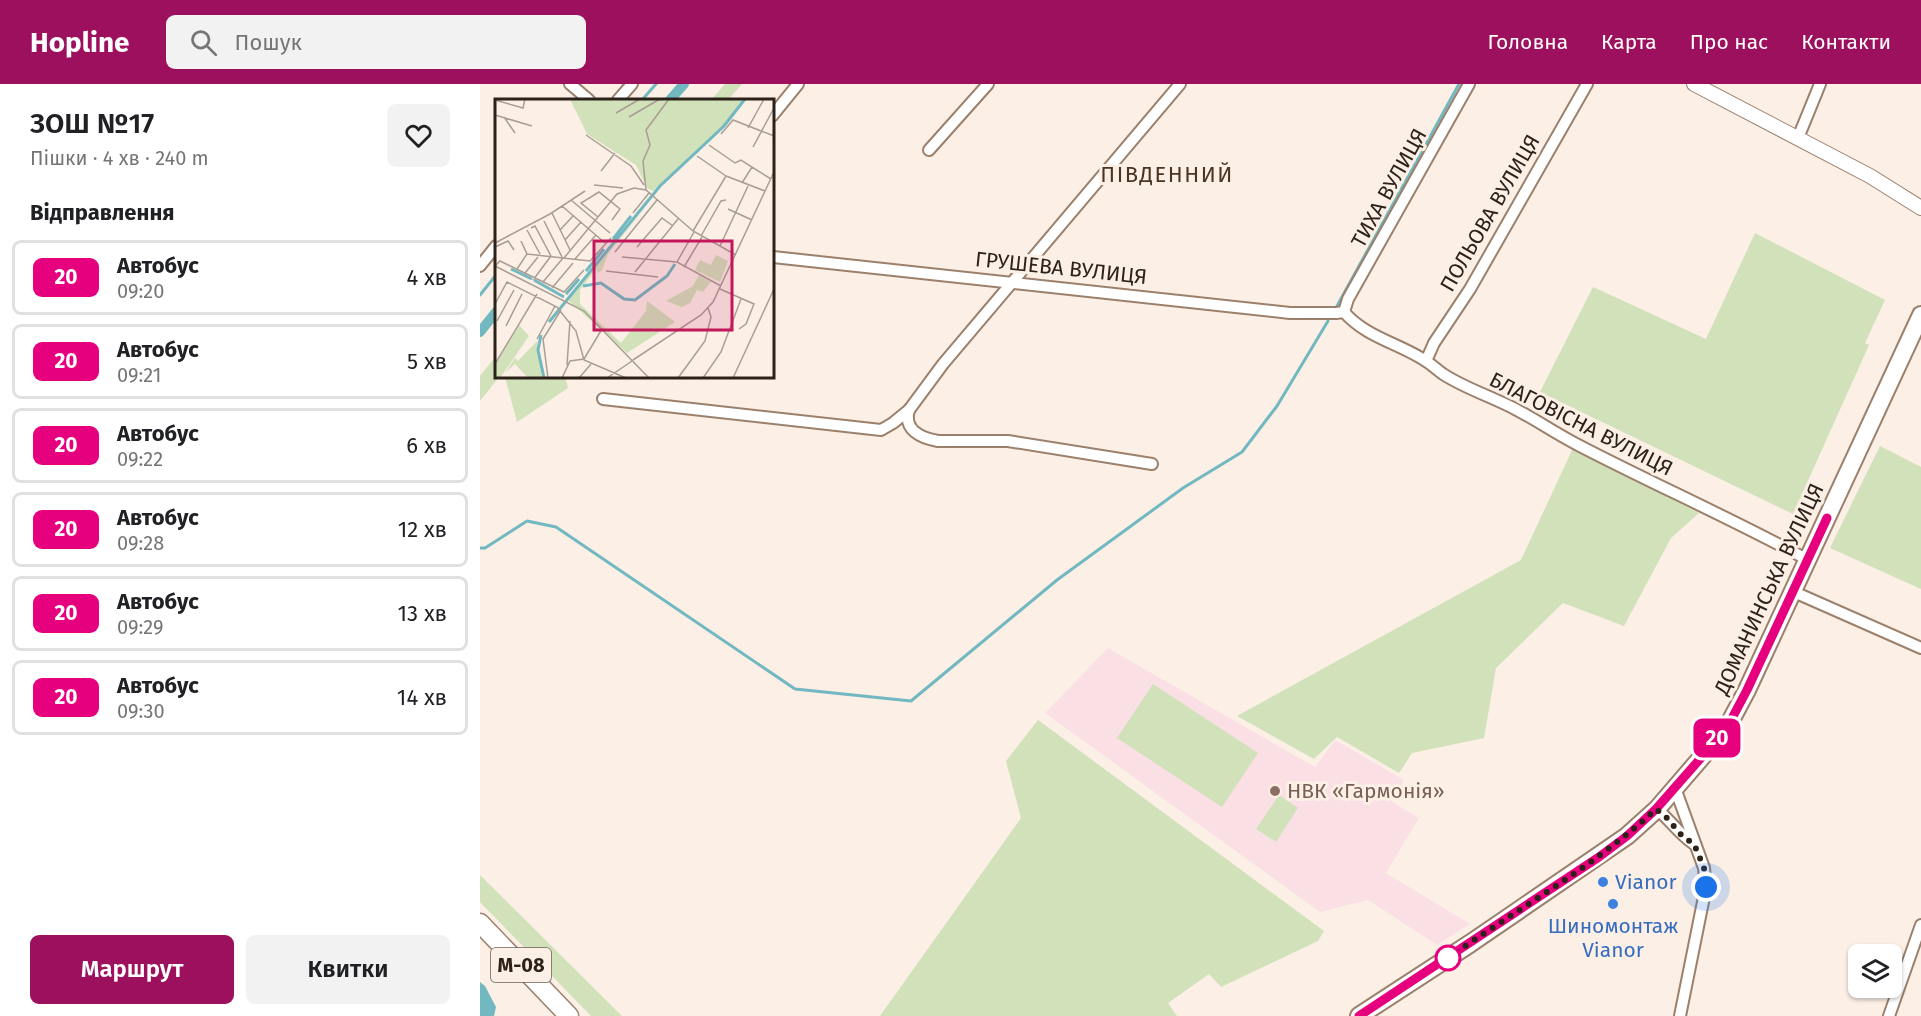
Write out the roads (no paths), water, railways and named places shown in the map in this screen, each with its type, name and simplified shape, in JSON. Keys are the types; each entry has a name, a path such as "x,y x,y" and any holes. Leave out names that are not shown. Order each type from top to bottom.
{"highway":[{"name":"М-08","path":"480,923 562,1013"}],"main road":[{"name":"ДОМАНИНСЬКА ВУЛИЦЯ","path":"1359,1016 1599,857 1627,836 1656,809 1707,751 1738,708 1921,315"}],"street":[{"path":"570,84 588,99"},
{"path":"619,99 632,84"},
{"path":"774,114 798,84"},
{"path":"929,150 988,84"},
{"path":"603,399 881,430 909,410 943,364 1180,84"},
{"name":"ТИХА ВУЛИЦЯ","path":"1344,312 1348,299 1469,84"},
{"name":"ПОЛЬОВА ВУЛИЦЯ","path":"1426,361 1434,343 1470,289 1587,84"},
{"path":"1694,84 1870,176 1921,208"},
{"path":"1798,138 1820,84"},
{"path":"480,266 495,247"},
{"name":"ГРУШЕВА ВУЛИЦЯ","path":"774,257 1290,313 1344,312"},
{"name":"БЛАГОВІСНА ВУЛИЦЯ","path":"1344,312 1356,324 1426,361 1443,374 1515,409 1580,447 1700,507 1735,521 1808,560"},
{"path":"909,410 907,416 914,432 929,440 1008,441 1152,464"},
{"path":"1794,592 1921,648"},
{"path":"1675,788 1704,868 1706,887 1680,1016"},
{"path":"1656,809 1683,837 1694,844"},
{"path":"1889,1016 1921,925"}],"water":[{"path":"480,982 485,986 496,1007 494,1016 480,1016"}],"waterway":[{"path":"643,99 656,84"},
{"path":"671,99 684,84"},
{"path":"1337,306 1459,84"},
{"path":"480,295 495,276"},
{"path":"480,332 495,313"},
{"path":"480,548 485,548 527,521 556,527 795,689 911,701 1057,580 1183,488 1242,452 1277,406 1328,321"}],"place":[{"name":"НВК «Гармонія»","path":"1275,791"},
{"name":"Vianor","path":"1603,882"},
{"name":"Шиномонтаж Vianor","path":"1613,904"}],"district":[{"name":"ПІВДЕННИЙ","path":"1167,174"}]}
